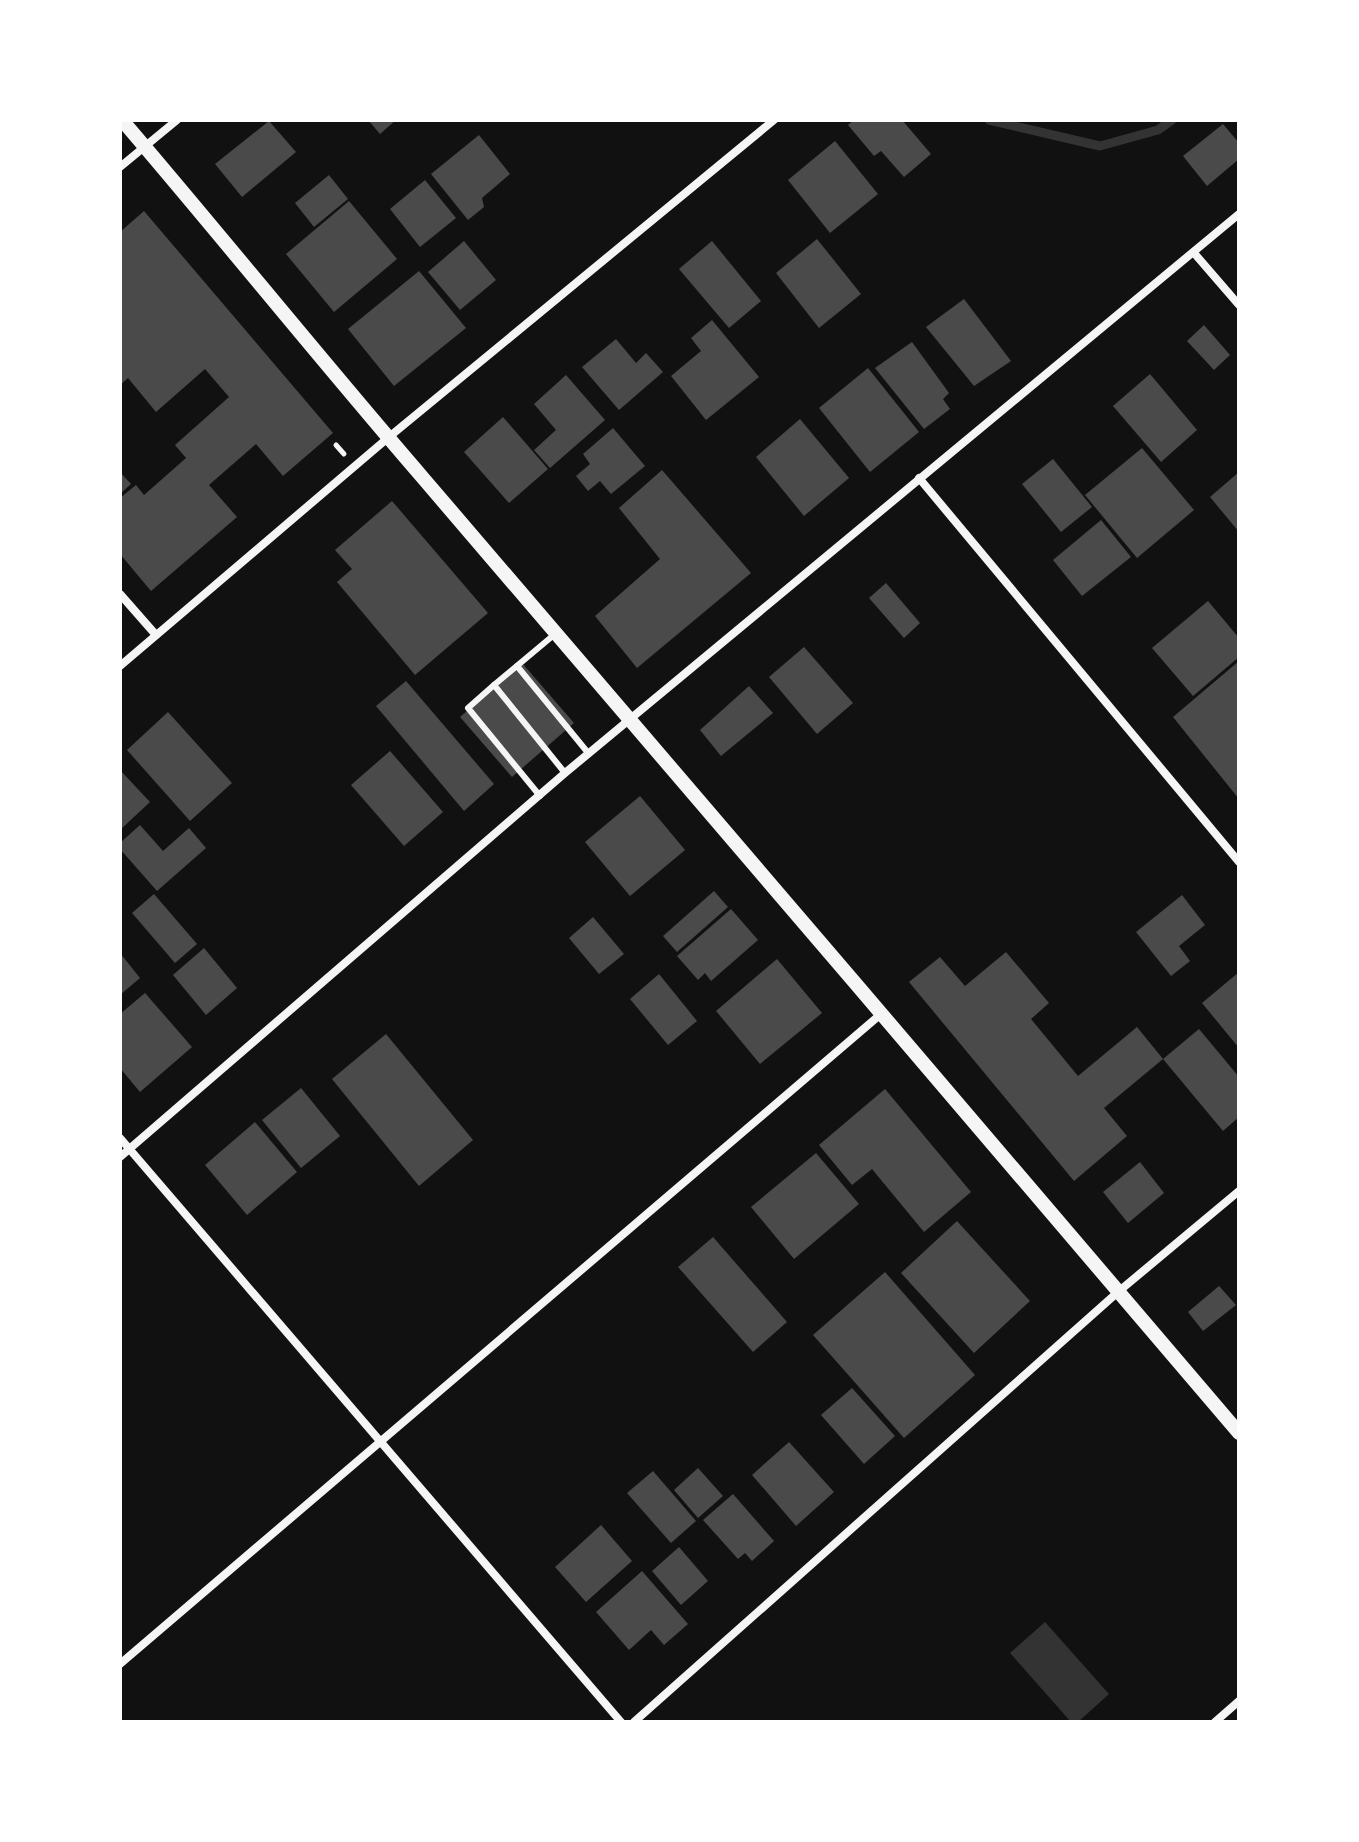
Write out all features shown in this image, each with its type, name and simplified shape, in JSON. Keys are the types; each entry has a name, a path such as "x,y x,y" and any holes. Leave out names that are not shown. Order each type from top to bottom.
{"street":[{"path":"122,120 1239,1433"},
{"path":"120,167 177,120"},
{"path":"120,666 389,437 774,120"},
{"path":"120,1157 565,773 1239,214"},
{"path":"1194,253 1239,305"},
{"path":"919,478 1239,862"},
{"path":"120,594 156,635"},
{"path":"120,1664 881,1014"},
{"path":"120,1138 621,1722"},
{"path":"634,1722 1118,1292 1239,1191"},
{"path":"1215,1722 1239,1701"}],"lane":[{"path":"540,796 468,708 558,632"},
{"path":"517,666 589,754"},
{"path":"494,685 565,773"}],"shaded area":[{"path":"1045,1622 1109,1694 1078,1722 1071,1722 1010,1653"}],"building":[{"path":"368,120 396,120 380,134"},
{"path":"854,120 902,120 931,154 904,177 881,151 874,156 848,125"},
{"path":"269,121 296,152 242,197 215,164"},
{"path":"1223,124 1239,143 1239,159 1207,186 1183,156"},
{"path":"479,135 510,174 482,198 484,207 468,220 431,174"},
{"path":"835,141 878,194 830,233 788,180"},
{"path":"329,175 348,199 314,227 295,203"},
{"path":"425,180 456,218 420,247 390,209"},
{"path":"349,201 397,259 334,312 286,254"},
{"path":"144,211 333,433 283,476 256,444 209,485 237,517 151,591 120,554 120,498 136,485 144,495 186,458 175,445 229,397 205,369 156,412 128,378 120,385 120,232"},
{"path":"817,239 861,294 819,328 776,273"},
{"path":"464,241 496,280 460,310 428,272"},
{"path":"712,241 761,301 729,328 679,269"},
{"path":"419,271 466,328 394,386 348,329"},
{"path":"964,299 1011,361 974,386 926,327"},
{"path":"712,320 759,377 706,420 671,376 701,351 691,338"},
{"path":"1204,325 1230,355 1214,370 1187,341"},
{"path":"616,339 636,363 646,353 663,372 619,410 582,367"},
{"path":"912,342 949,393 943,399 950,409 924,429 875,368"},
{"path":"868,368 919,432 870,472 819,408"},
{"path":"1150,374 1197,430 1161,462 1113,406"},
{"path":"566,375 605,420 550,468 534,450 556,430 534,404"},
{"path":"503,417 548,469 509,503 464,452"},
{"path":"800,419 849,478 804,516 756,457"},
{"path":"613,428 645,466 611,494 600,481 588,491 576,476 590,464 583,454"},
{"path":"1142,448 1194,510 1137,558 1085,495"},
{"path":"1053,459 1092,507 1061,532 1022,484"},
{"path":"662,470 751,573 637,668 595,616 660,559 619,508"},
{"path":"120,472 131,484 120,494"},
{"path":"1239,472 1239,532 1210,497"},
{"path":"392,501 488,613 415,675 337,582 352,569 335,550"},
{"path":"1101,520 1131,557 1082,596 1053,560"},
{"path":"886,583 920,623 904,638 869,598"},
{"path":"1208,601 1239,638 1239,657 1193,696 1152,648"},
{"path":"804,647 853,703 817,734 769,677"},
{"path":"1239,661 1239,799 1173,717"},
{"path":"522,663 574,723 512,777 460,717"},
{"path":"406,681 494,784 464,811 376,706"},
{"path":"749,686 773,713 721,756 700,730"},
{"path":"168,712 232,783 190,821 127,750"},
{"path":"390,751 443,812 404,846 351,785"},
{"path":"120,770 150,802 120,830"},
{"path":"640,796 685,850 630,896 585,842"},
{"path":"140,825 163,851 189,828 206,848 157,891 120,849 120,843"},
{"path":"714,891 728,907 677,952 663,936"},
{"path":"154,894 197,944 175,963 132,913"},
{"path":"1182,895 1205,925 1179,946 1190,961 1171,976 1136,932"},
{"path":"731,909 758,940 711,981 705,973 698,980 677,956"},
{"path":"593,917 624,954 599,974 569,938"},
{"path":"204,948 237,988 206,1015 173,975"},
{"path":"1006,952 1049,1003 1031,1019 1078,1076 1137,1027 1163,1059 1104,1108 1127,1136 1074,1181 909,982 940,957 965,986"},
{"path":"120,953 140,978 120,995"},
{"path":"777,959 822,1013 760,1064 716,1011"},
{"path":"1239,972 1239,1048 1202,1003"},
{"path":"659,974 697,1021 668,1045 630,999"},
{"path":"145,993 192,1047 140,1092 120,1068 120,1014"},
{"path":"1199,1029 1239,1077 1239,1117 1223,1131 1163,1059"},
{"path":"386,1034 473,1140 419,1186 332,1079"},
{"path":"301,1088 340,1136 301,1168 262,1120"},
{"path":"885,1089 971,1192 924,1232 872,1169 852,1185 819,1145"},
{"path":"255,1122 297,1172 247,1215 205,1165"},
{"path":"816,1153 859,1204 794,1259 751,1207"},
{"path":"1140,1162 1164,1193 1128,1223 1103,1192"},
{"path":"957,1221 1030,1301 974,1353 901,1273"},
{"path":"713,1237 787,1322 753,1352 678,1267"},
{"path":"885,1272 975,1375 904,1438 813,1335"},
{"path":"1219,1286 1236,1305 1203,1331 1188,1312"},
{"path":"852,1388 895,1436 864,1464 821,1415"},
{"path":"789,1442 834,1492 796,1526 752,1475"},
{"path":"698,1468 723,1496 698,1518 674,1490"},
{"path":"653,1471 696,1521 671,1543 627,1493"},
{"path":"733,1494 774,1541 752,1561 745,1553 738,1559 703,1520"},
{"path":"601,1525 632,1561 586,1602 555,1567"},
{"path":"679,1547 708,1581 681,1605 652,1571"},
{"path":"642,1571 688,1624 664,1645 651,1630 629,1650 596,1612"}],"waterway":[{"path":"989,120 1100,146 1158,130 1172,120"}]}
